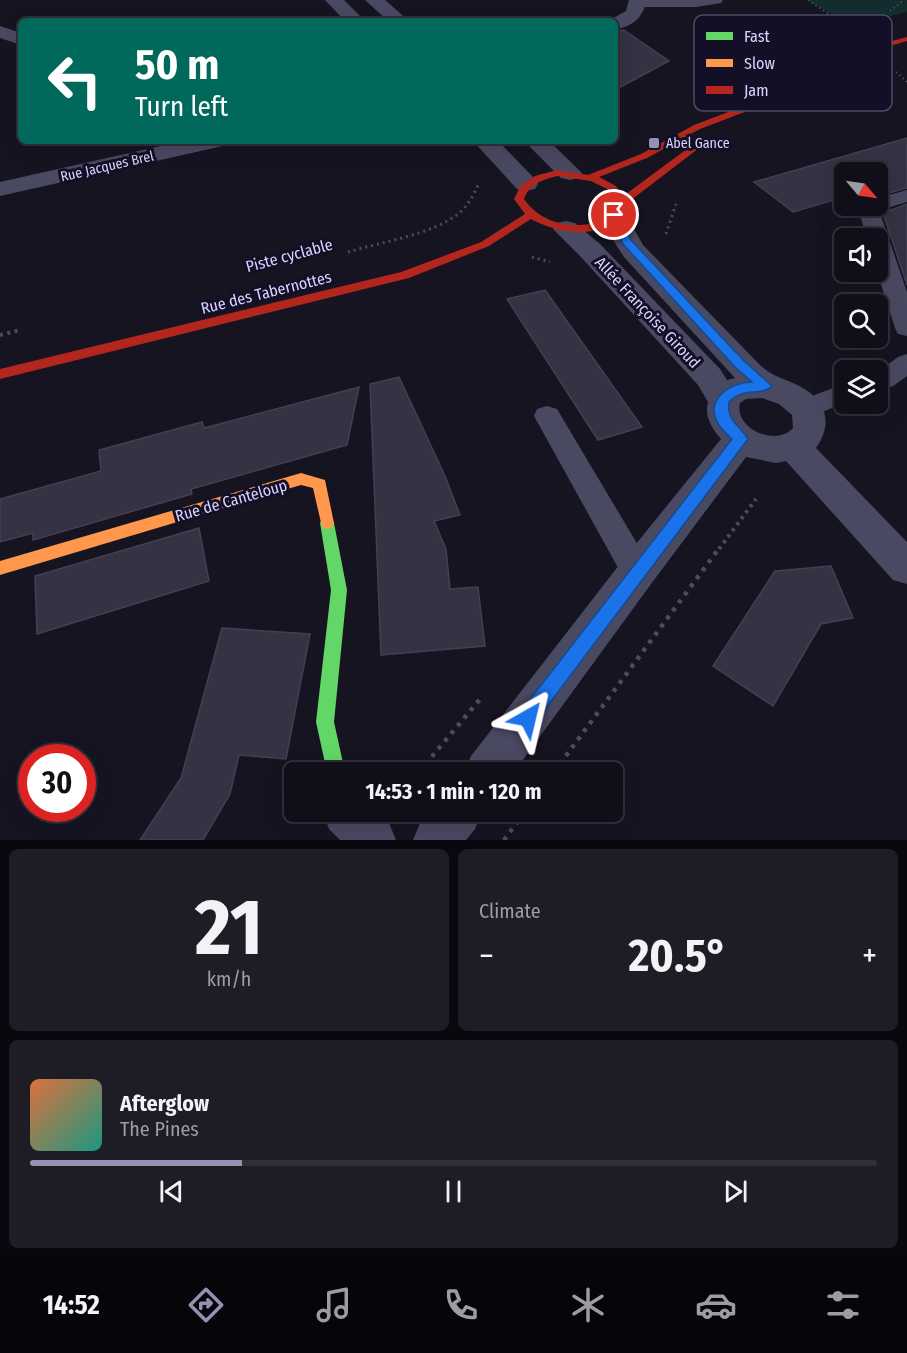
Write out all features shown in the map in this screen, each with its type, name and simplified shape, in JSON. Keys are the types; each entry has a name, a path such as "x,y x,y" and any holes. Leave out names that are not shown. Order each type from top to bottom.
{"street":[{"path":"334,0 353,18"},
{"path":"374,0 396,18"},
{"path":"618,22 634,14 637,2"},
{"path":"892,30 897,25"},
{"path":"0,32 18,38"},
{"path":"892,42 907,39"},
{"path":"739,111 697,127 644,156 580,175 545,175 526,184 520,191 519,200 522,208 529,216 552,227 566,229 595,226 606,222 616,210 743,111"},
{"name":"Rue Jacques Brel","path":"0,189 135,150 188,144"},
{"path":"540,144 580,175 612,189 617,197 616,210"},
{"path":"493,149 526,184"},
{"name":"Allée Françoise Giroud","path":"616,210 626,241 740,364 765,386"},
{"name":"Rue des Tabernottes","path":"0,374 405,274 470,253 512,230 529,216"},
{"name":"Allée Françoise Giroud","path":"566,229 590,250 709,377 723,400"},
{"path":"765,386 793,397 805,409 810,419 810,431 804,440 794,447 771,449 755,446 741,439 724,422 721,410 723,400 730,392 741,387 765,386"},
{"path":"494,762 637,572 741,439"},
{"path":"794,447 907,568"},
{"name":"Rue de Canteloup","path":"0,568 301,479 320,484 339,591 325,722 334,762"},
{"path":"355,822 372,840"}],"lane":[{"path":"637,2 696,3 716,0"},
{"path":"888,202 907,196"},
{"path":"870,216 907,328"},
{"path":"888,375 907,363"},
{"path":"805,409 834,397"},
{"path":"547,416 637,572"}],"path":[{"name":"Piste cyclable","path":"342,253 435,225 458,214 470,202 479,184 483,161 493,149"},
{"path":"0,334 22,329"},
{"path":"561,762 756,499"},
{"path":"504,840 518,822"}],"green space":[{"path":"807,0 907,0 907,12 892,16 834,15"}],"building":[{"path":"624,30 669,61 618,88 618,31"},
{"path":"907,138 907,188 888,193 888,162 834,162 834,200 793,212 754,182"},
{"path":"907,204 907,285 884,216 888,216 888,211"},
{"path":"545,290 642,427 598,440 507,299"},
{"path":"399,377 445,476 460,515 434,521 446,549 450,589 478,587 485,646 381,655 370,384"},
{"path":"359,387 347,445 191,489 192,494 33,540 33,533 0,542 0,499 101,471 99,450 202,422 204,428"},
{"path":"199,528 209,581 37,634 35,576"},
{"path":"831,566 853,618 821,624 773,706 713,666 775,571"},
{"path":"222,628 310,634 286,759 239,755 230,794 203,840 140,840 181,778"}],"traffic: fast":[{"path":"327,523 339,590 325,722 334,762"}],"traffic: slow":[{"path":"0,568 301,479 320,484 327,523"}],"traffic: jam":[{"path":"892,43 907,39"},
{"path":"591,177 644,156 697,127 739,111"},
{"path":"618,205 698,145"},
{"path":"557,173 595,179 612,188 617,195 618,203 614,214 598,225 573,229 547,223 535,217 519,199 521,193 534,181 557,173"},
{"path":"0,374 405,275 485,244 529,216"}],"place":[{"name":"Abel Gance","path":"654,143"}],"route":[{"path":"528,718 637,572 741,439 724,422 721,410 723,400 730,392 741,387 765,386 740,364 626,241 614,215"}]}
